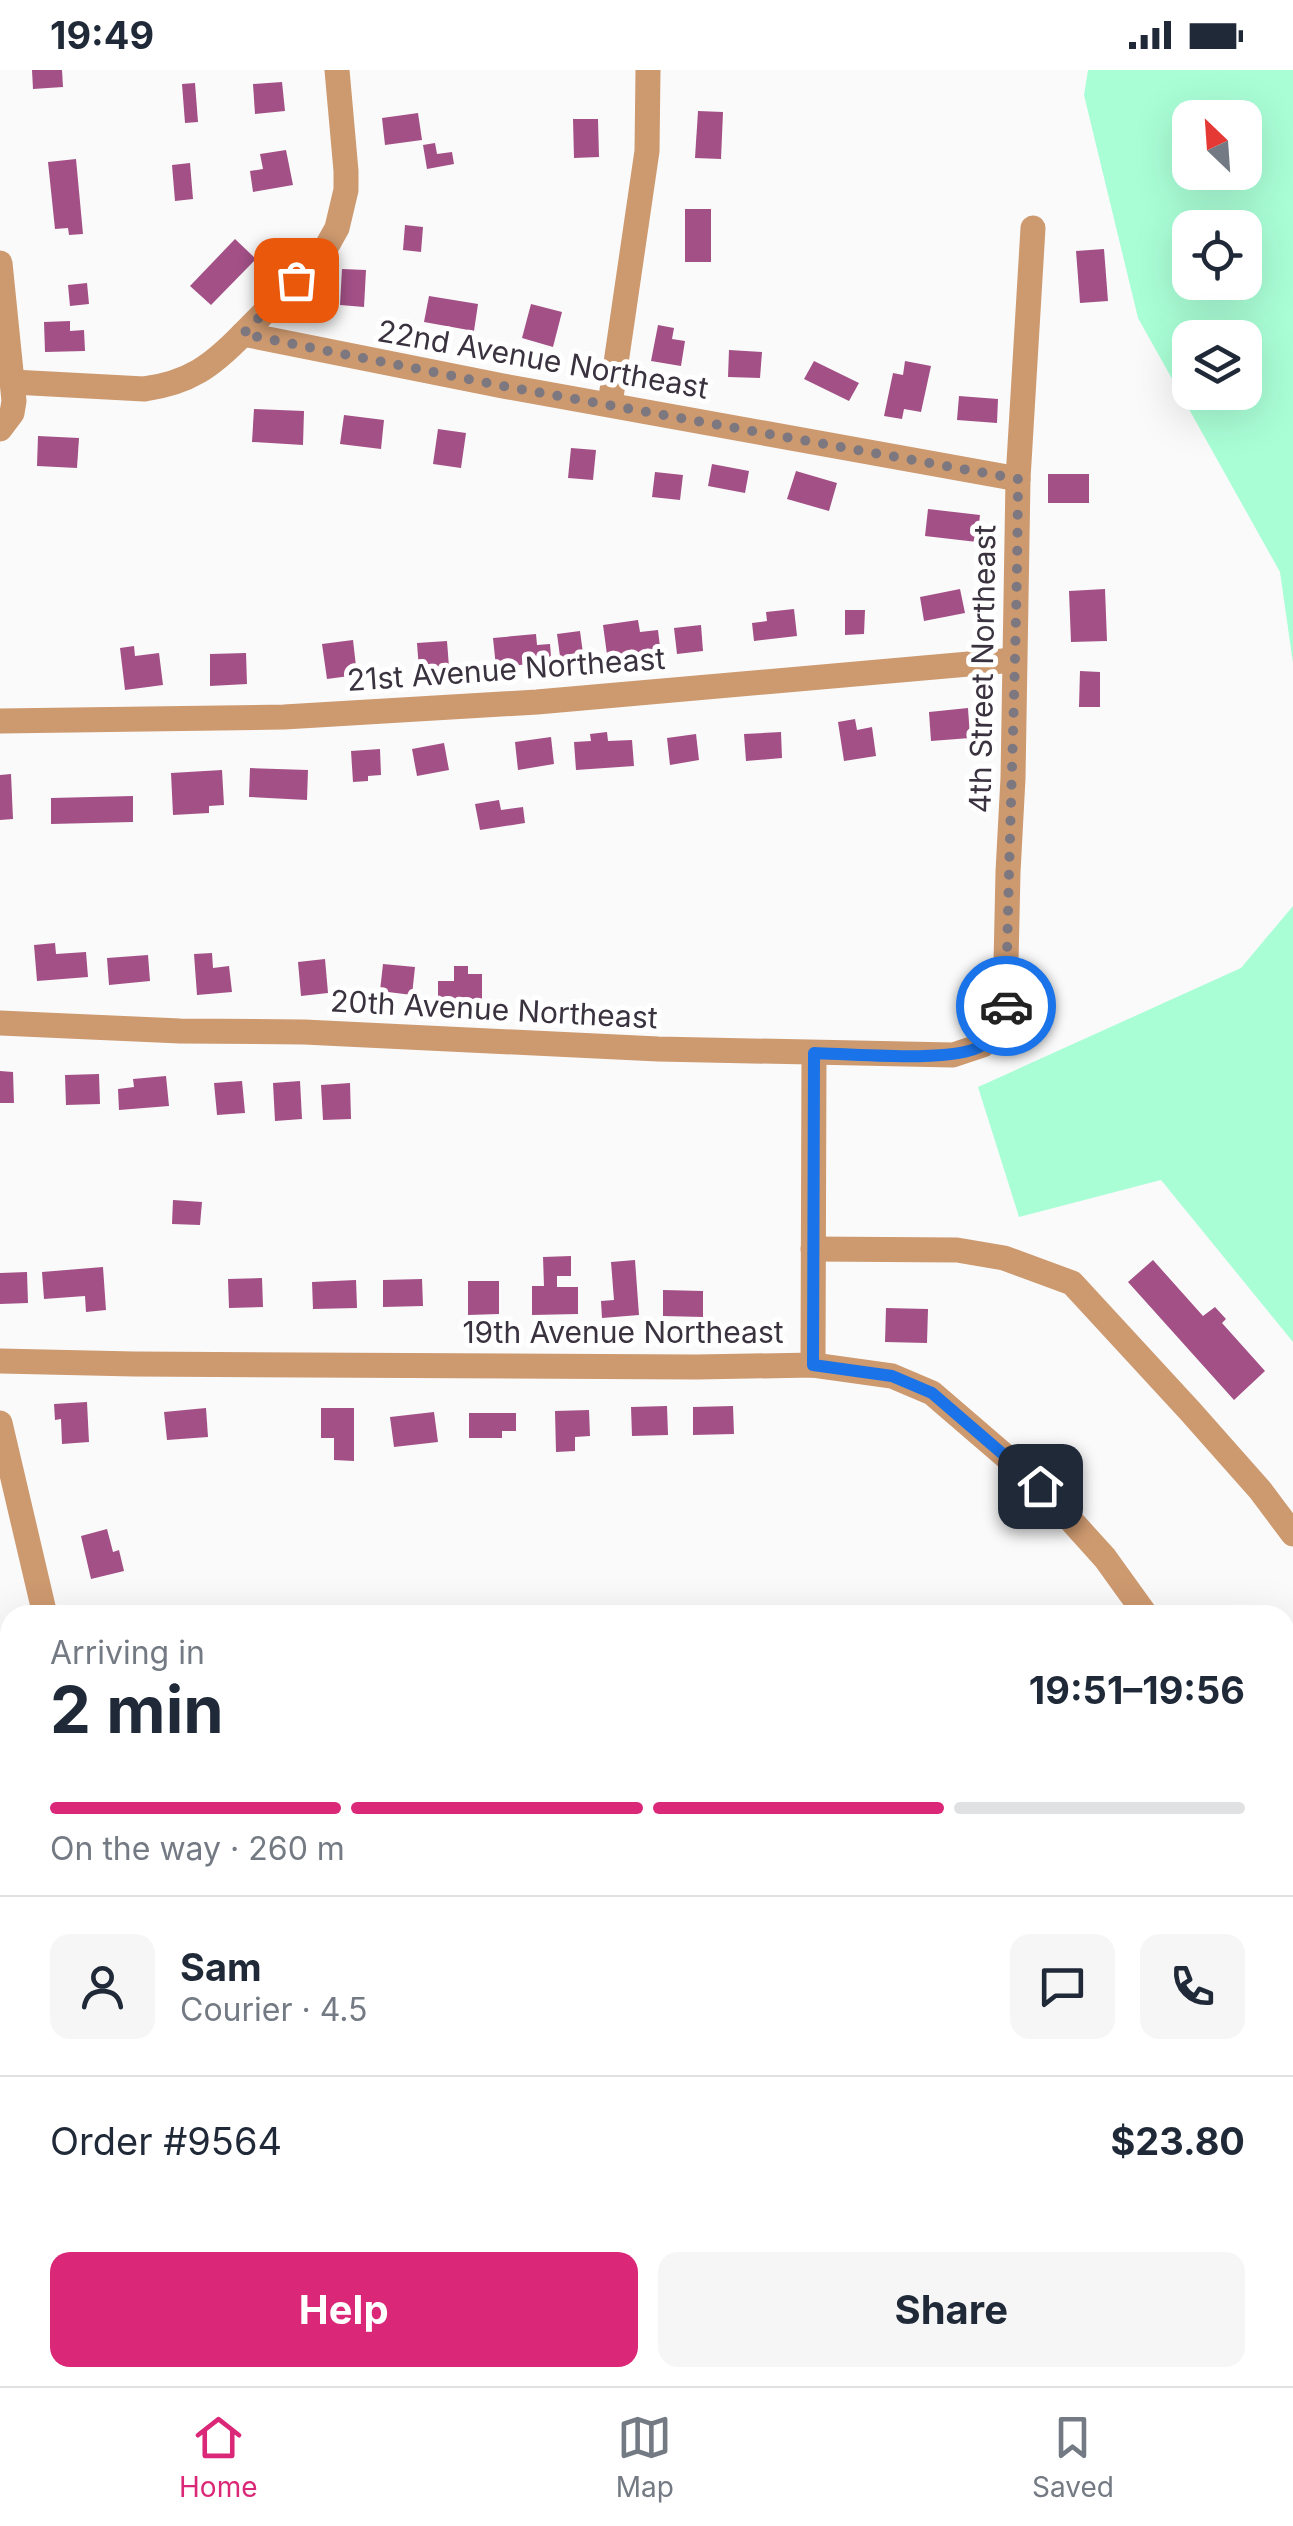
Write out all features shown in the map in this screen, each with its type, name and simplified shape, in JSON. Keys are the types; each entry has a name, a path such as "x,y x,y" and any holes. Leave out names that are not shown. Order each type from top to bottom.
{"street":[{"path":"13,382 162,387 204,369 243,334 323,253 337,228 346,190 338,70"},
{"path":"610,404 647,151 648,70"},
{"name":"4th Street Northeast","path":"984,1044 1006,1009 1018,479 1033,228"},
{"path":"0,263 14,402 12,413 0,429"},
{"name":"22nd Avenue Northeast","path":"243,334 448,376 1018,479"},
{"name":"21st Avenue Northeast","path":"0,721 284,716 538,702 1014,660"},
{"name":"20th Avenue Northeast","path":"0,1024 814,1053 952,1055 984,1044"},
{"path":"813,1365 814,1053"},
{"path":"813,1249 957,1250 1004,1258 1072,1283 1214,1437 1293,1534"},
{"name":"19th Avenue Northeast","path":"0,1360 134,1364 813,1365 892,1376 932,1393 1040,1486 1105,1558 1139,1605"},
{"path":"0,1422 43,1605"}],"green space":[{"path":"1088,70 1293,70 1293,663 1280,572 1189,410 1262,410 1262,320 1172,320 1172,379 1138,318 1084,95"},
{"path":"1293,906 1293,1342 1161,1180 1019,1217 978,1087 1241,968"}],"building":[{"path":"32,70 62,70 63,87 33,89"},
{"path":"282,82 285,111 255,114 253,84"},
{"path":"195,83 198,122 185,123 182,84"},
{"path":"698,111 723,112 721,159 695,158"},
{"path":"418,113 422,140 385,145 382,118"},
{"path":"573,119 598,119 599,157 574,158"},
{"path":"435,143 437,154 452,152 454,164 427,169 423,145"},
{"path":"286,150 293,185 253,192 250,171 263,169 260,154"},
{"path":"76,159 83,234 69,235 68,228 55,229 48,162"},
{"path":"190,163 193,199 175,201 172,165"},
{"path":"685,209 711,209 711,262 685,262"},
{"path":"405,225 423,227 421,252 403,250"},
{"path":"235,239 256,259 211,305 190,286"},
{"path":"1104,249 1108,301 1080,303 1076,251"},
{"path":"342,269 366,270 364,307 340,305"},
{"path":"87,283 89,304 70,306 68,285"},
{"path":"429,296 478,304 474,331 424,322"},
{"path":"531,304 562,312 553,347 522,338"},
{"path":"70,321 70,331 84,330 85,351 45,352 44,322"},
{"path":"658,325 674,328 672,339 685,341 681,366 651,361"},
{"path":"729,350 762,352 760,378 728,377"},
{"path":"814,361 859,383 849,401 804,379"},
{"path":"905,361 931,366 921,412 904,409 902,419 884,416 893,373 903,375"},
{"path":"959,396 998,399 997,423 957,420"},
{"path":"254,409 304,411 303,445 252,442"},
{"path":"344,415 384,420 381,449 340,444"},
{"path":"438,429 466,433 461,468 433,464"},
{"path":"38,436 79,438 77,468 37,466"},
{"path":"571,448 596,450 593,480 568,478"},
{"path":"712,464 749,471 745,493 708,486"},
{"path":"796,471 837,483 829,511 787,499"},
{"path":"655,472 683,475 680,500 652,497"},
{"path":"1048,474 1089,474 1089,503 1048,503"},
{"path":"928,509 980,515 977,542 925,536"},
{"path":"960,589 965,613 924,621 920,597"},
{"path":"1105,589 1107,641 1071,642 1069,591"},
{"path":"794,609 797,636 754,641 752,623 767,621 766,612"},
{"path":"845,610 865,610 864,634 845,635"},
{"path":"638,620 640,632 658,630 661,655 608,662 603,625"},
{"path":"701,625 703,651 677,654 674,628"},
{"path":"580,631 584,661 561,664 557,634"},
{"path":"536,634 537,645 550,644 552,669 532,671 531,664 496,667 493,638"},
{"path":"353,640 357,675 327,679 322,644"},
{"path":"447,641 449,667 419,670 417,643"},
{"path":"134,646 135,656 159,653 163,685 125,690 120,648"},
{"path":"246,653 247,684 210,686 210,654"},
{"path":"1080,671 1100,672 1100,707 1079,707"},
{"path":"968,708 970,738 931,741 929,712"},
{"path":"855,719 857,730 872,727 876,756 844,761 838,722"},
{"path":"607,732 608,741 632,740 634,766 576,770 574,742 591,741 590,734"},
{"path":"781,732 782,758 746,761 744,734"},
{"path":"696,734 699,760 670,765 667,738"},
{"path":"551,737 554,764 518,770 515,742"},
{"path":"444,743 449,770 417,776 412,749"},
{"path":"380,749 381,775 353,782 351,751"},
{"path":"250,768 308,770 307,800 249,797"},
{"path":"222,770 224,805 209,806 209,813 173,815 171,773"},
{"path":"11,774 13,819 0,820 0,775"},
{"path":"133,796 133,822 51,824 51,798"},
{"path":"499,800 501,810 523,807 525,823 480,830 475,804"},
{"path":"55,943 56,954 86,952 88,977 37,981 34,945"},
{"path":"212,953 213,968 229,966 232,992 197,995 194,954"},
{"path":"148,955 150,981 109,985 107,958"},
{"path":"325,959 328,993 301,996 298,962"},
{"path":"383,964 415,967 412,995 380,991"},
{"path":"454,966 468,966 468,974 482,974 482,999 438,999 438,981 454,981"},
{"path":"0,1071 13,1072 14,1103 0,1103"},
{"path":"99,1074 100,1104 66,1105 65,1075"},
{"path":"166,1076 169,1106 119,1110 118,1089 134,1087 133,1079"},
{"path":"242,1081 245,1113 217,1115 214,1083"},
{"path":"300,1081 302,1119 275,1121 273,1083"},
{"path":"350,1083 351,1119 323,1120 321,1085"},
{"path":"173,1200 202,1202 200,1225 172,1224"},
{"path":"571,1256 571,1276 557,1276 557,1287 578,1287 578,1314 532,1315 532,1286 544,1286 543,1257"},
{"path":"635,1260 639,1315 602,1318 601,1301 614,1300 611,1262"},
{"path":"1153,1260 1203,1316 1215,1307 1226,1319 1222,1323 1265,1371 1234,1400 1128,1282"},
{"path":"103,1267 106,1310 86,1312 85,1296 44,1299 42,1272"},
{"path":"27,1272 28,1303 0,1304 0,1273"},
{"path":"262,1278 263,1307 229,1308 228,1279"},
{"path":"422,1279 423,1306 383,1307 383,1280"},
{"path":"356,1280 357,1308 313,1309 312,1282"},
{"path":"468,1281 499,1281 499,1314 468,1315"},
{"path":"663,1290 703,1291 703,1317 663,1316"},
{"path":"886,1308 928,1309 927,1343 885,1342"},
{"path":"87,1402 89,1442 62,1444 61,1419 55,1420 54,1404"},
{"path":"667,1406 668,1435 632,1436 631,1407"},
{"path":"733,1406 734,1434 693,1435 693,1407"},
{"path":"206,1408 208,1437 167,1440 164,1412"},
{"path":"321,1408 354,1408 354,1461 334,1460 334,1438 321,1438"},
{"path":"589,1410 590,1436 575,1437 575,1451 556,1452 555,1411"},
{"path":"434,1412 438,1442 394,1447 390,1417"},
{"path":"469,1413 516,1413 516,1431 502,1431 502,1438 469,1438"},
{"path":"107,1529 113,1552 119,1550 124,1571 91,1579 81,1536"}],"way so far":[{"path":"296,280 243,334 503,386 1018,479 1006,1006"}],"route":[{"path":"1006,1006 996,1030 984,1044 952,1055 814,1053 813,1365 892,1376 932,1393 1040,1486"}]}
